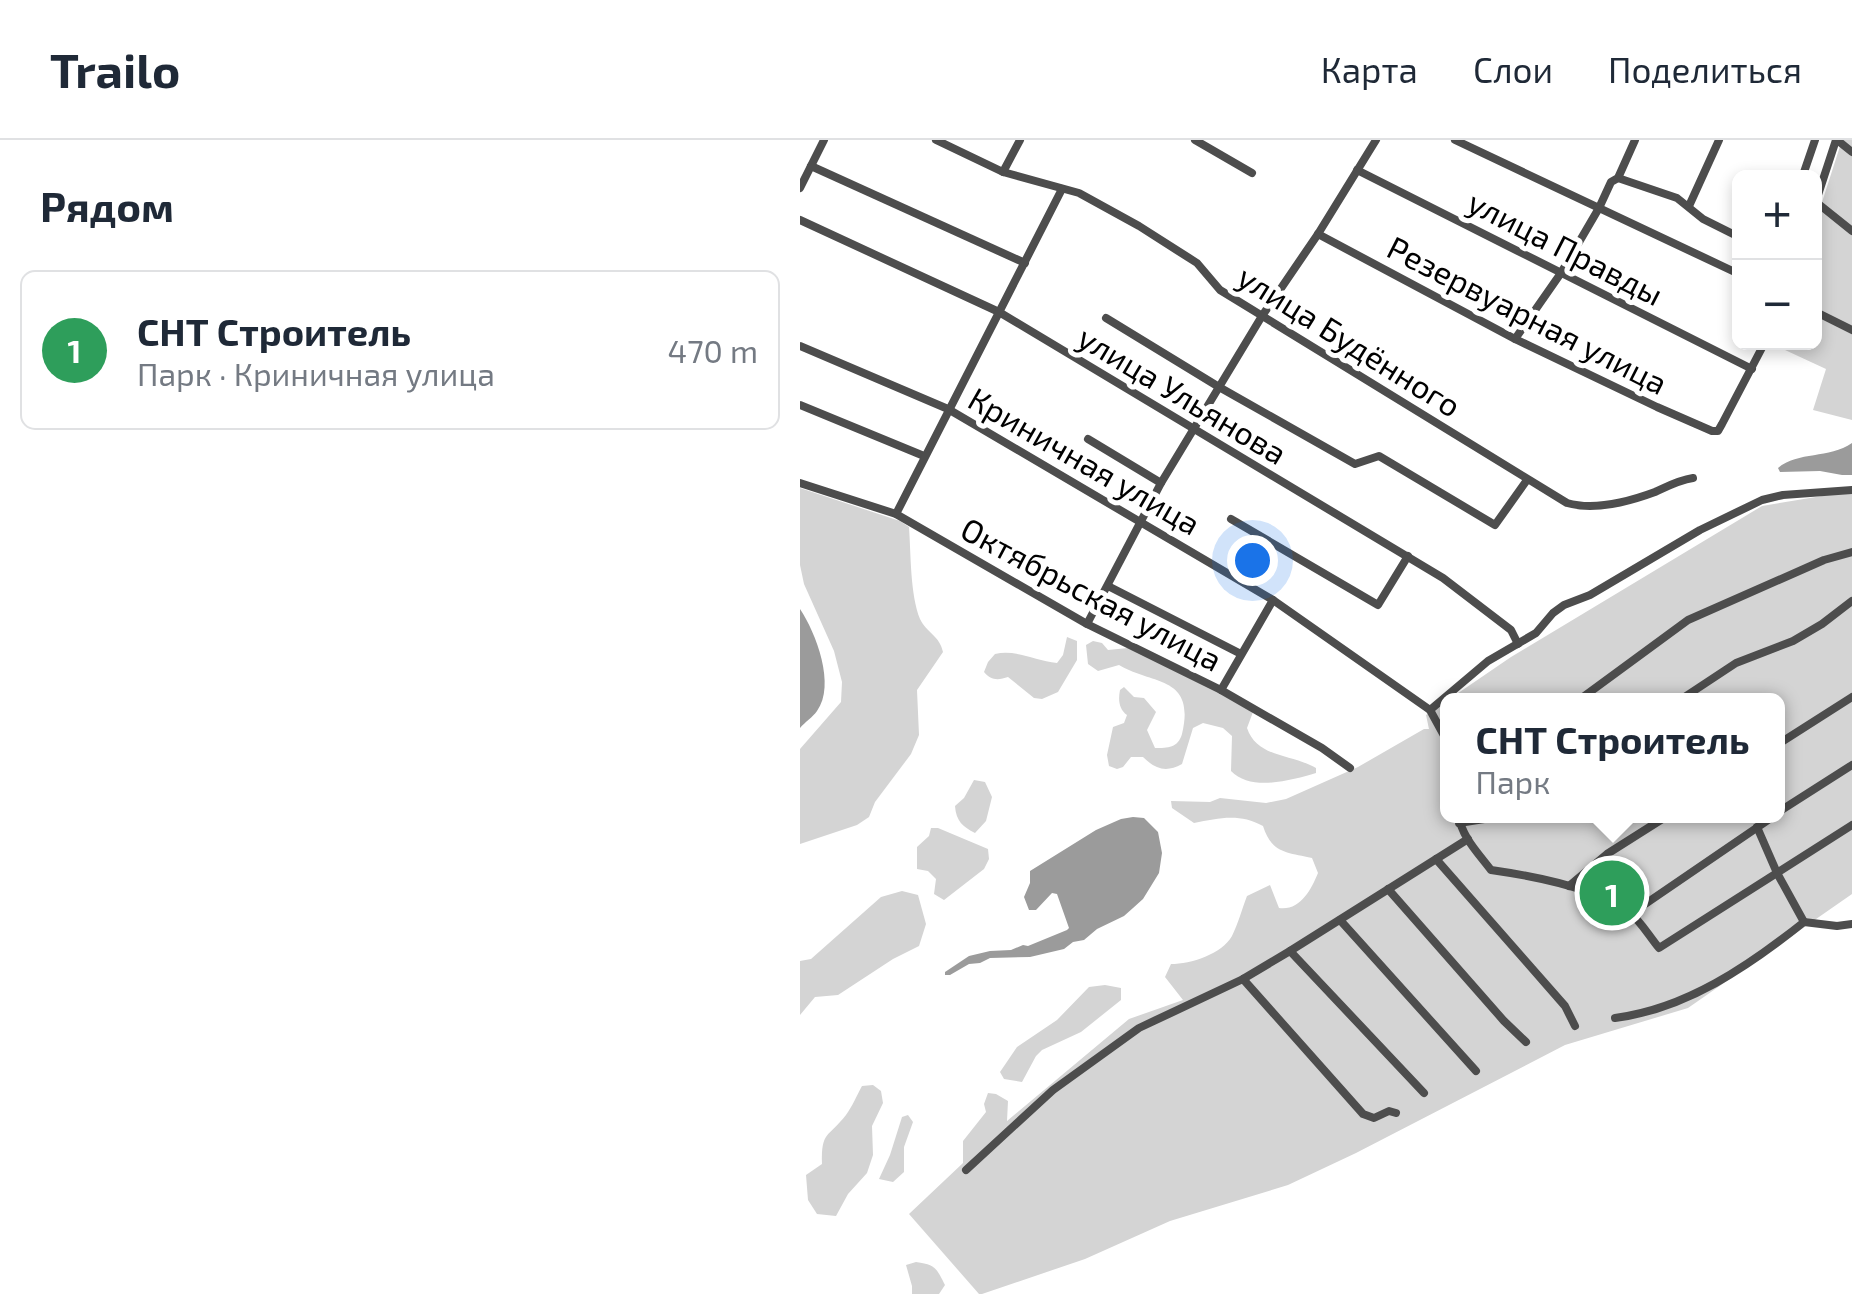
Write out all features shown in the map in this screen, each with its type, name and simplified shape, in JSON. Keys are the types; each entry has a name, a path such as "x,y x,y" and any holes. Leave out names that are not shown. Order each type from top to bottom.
{"street":[{"path":"800,188 824,140"},
{"name":"улица Будённого","path":"936,140 1003,172 1079,193 1197,263 1220,290 1567,503 1581,507 1626,502 1682,479 1694,478"},
{"path":"1003,172 1020,140"},
{"path":"1196,140 1252,173"},
{"path":"1087,624 1193,430 1376,140"},
{"path":"1455,140 1732,270"},
{"path":"1515,339 1561,273 1611,182 1618,178 1635,140"},
{"path":"1688,206 1719,140"},
{"path":"1805,170 1815,140"},
{"path":"1822,183 1836,140 1852,152"},
{"path":"811,166 1024,263"},
{"name":"улица Правды","path":"1357,170 1752,369"},
{"path":"1618,178 1677,198 1703,220 1732,233"},
{"path":"896,514 1062,189"},
{"path":"1822,210 1852,231"},
{"name":"улица Ульянова","path":"800,220 999,312 1408,556 1475,600 1511,630 1518,644"},
{"name":"Резервуарная улица","path":"1318,234 1515,339 1700,427 1718,431 1752,369"},
{"path":"1822,315 1852,330"},
{"path":"1106,318 1354,464 1379,456 1495,525 1527,480"},
{"name":"Криничная улица","path":"800,346 948,408 1273,600 1430,710"},
{"path":"1752,369 1761,350"},
{"path":"800,405 924,456"},
{"path":"1088,439 1162,482"},
{"name":"Октябрьская улица","path":"800,483 896,514 1087,624 1221,690 1350,768"},
{"path":"1450,693 1488,661 1536,633 1564,606 1742,508 1783,495 1852,490"},
{"path":"1230,519 1378,605 1408,556"},
{"path":"1589,693 1688,620 1824,560 1852,552"},
{"path":"1108,586 1240,654"},
{"path":"1221,690 1273,600"},
{"path":"1691,693 1736,663 1822,624 1852,601"},
{"path":"1785,740 1852,697"},
{"path":"1440,702 1430,710 1440,728"},
{"path":"1785,808 1852,765"},
{"path":"1461,823 1491,870 1602,896 1632,913 1658,948 1852,825"},
{"path":"1569,886 1607,854 1655,823"},
{"path":"1632,913 1763,823"},
{"path":"1757,827 1804,922"},
{"path":"966,1170 1054,1090 1151,1021 1243,978 1468,839"},
{"path":"1436,859 1564,1006 1576,1026"},
{"path":"1388,889 1526,1042"},
{"path":"1340,920 1476,1071"},
{"path":"1615,1018 1668,1006 1693,995 1757,957 1804,922 1852,924"},
{"path":"1290,951 1424,1093"},
{"path":"1243,978 1363,1114 1374,1118 1388,1111 1396,1113"}],"shaded area":[{"path":"1842,140 1852,140 1852,420 1813,410 1826,369 1785,350 1822,350 1822,202"},
{"path":"1852,443 1852,475 1780,472 1778,468 1795,459"},
{"path":"800,488 909,527 917,609 943,652 917,690 919,735 911,754 875,802 869,817 857,825 800,844 800,749 841,702 842,682 834,651 804,584 800,565"},
{"path":"1852,491 1852,894 1688,1008 1565,1045 1288,1185 1170,1221 1085,1259 979,1294 909,1214 963,1163 963,1141 986,1112 988,1093 1008,1101 1007,1121 1129,1019 1183,1000 1165,977 1171,964 1205,957 1221,948 1234,931 1247,896 1270,885 1279,908 1293,906 1308,892 1318,873 1312,858 1276,847 1263,826 1229,818 1194,823 1172,808 1171,801 1210,802 1220,798 1266,803 1286,799 1429,729 1426,715 1440,706 1440,823 1785,823 1785,693 1458,693 1511,657 1762,506"},
{"path":"800,609 822,659 825,687 817,711 800,728"},
{"path":"1067,637 1077,641 1077,660 1058,692 1042,699 1034,698 1008,677 995,679 984,672 995,654 1003,653 1057,663"},
{"path":"1093,641 1108,650 1138,647 1253,712 1247,728 1259,745 1307,763 1316,768 1316,773 1260,783 1239,777 1231,771 1232,736 1223,728 1203,723 1193,728 1182,764 1176,767 1161,768 1143,757 1131,757 1117,769 1109,766 1107,755 1113,727 1124,723 1127,715 1119,701 1124,687 1134,697 1144,698 1156,712 1147,730 1155,748 1178,742 1185,715 1183,701 1168,685 1119,665 1098,671 1088,664 1086,645"},
{"path":"974,780 985,782 992,797 986,821 975,833 961,823 955,806"},
{"path":"1133,817 1144,818 1158,832 1162,853 1159,873 1143,899 1124,916 1064,949 1030,957 990,958 945,975 969,956 1028,946 1067,930 1057,894 1052,893 1036,910 1029,910 1024,897 1030,871 1096,830"},
{"path":"931,828 988,849 984,869 944,900 934,894 936,879 928,871 917,869 917,847 929,836"},
{"path":"902,891 918,895 926,924 919,946 838,995 815,997 800,1015 800,961 811,959 881,897"},
{"path":"1089,987 1121,988 1121,1000 1081,1032 1042,1050 1022,1082 1004,1079 1000,1072 1017,1047 1057,1020"},
{"path":"873,1085 881,1091 883,1103 872,1126 873,1155 867,1173 848,1194 836,1216 817,1214 808,1200 806,1175 822,1164 824,1140 846,1115 862,1086"},
{"path":"908,1115 913,1122 904,1147 904,1172 893,1182 879,1179 902,1117"},
{"path":"916,1262 937,1271 945,1285 939,1294 912,1294 906,1265"}],"place":[{"name":"СНТ Строитель","path":"1612,893"}]}
